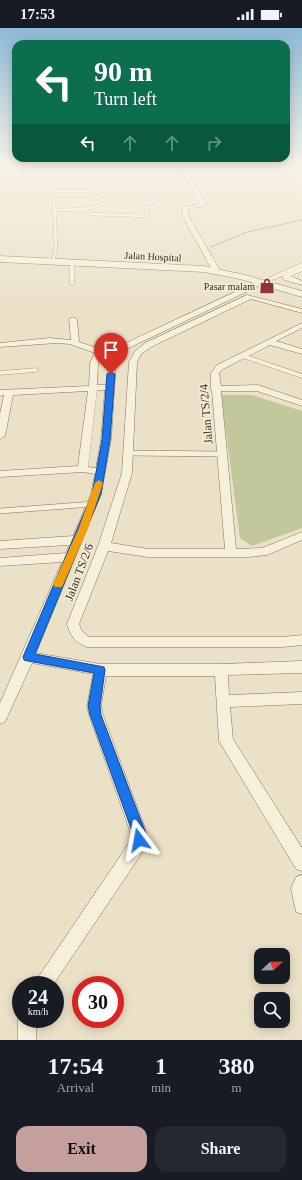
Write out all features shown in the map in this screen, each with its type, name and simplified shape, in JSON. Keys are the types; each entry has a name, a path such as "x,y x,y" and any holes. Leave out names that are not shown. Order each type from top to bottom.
{"street":[{"path":"185,213 217,272"},
{"name":"Jalan Hospital","path":"0,259 204,269 302,294"},
{"path":"286,276 287,278 302,283"},
{"path":"0,345 60,341 75,343 100,352 109,353 122,349 261,283"},
{"name":"Jalan TS/2/6","path":"302,311 250,297 142,349 135,356 133,362 129,453 125,482 104,546 73,624 75,632 79,638 87,642 283,642 302,640"},
{"path":"73,319 75,343"},
{"name":"Jalan TS/2/4","path":"231,553 215,389 215,373 217,370 243,356 300,328"},
{"path":"270,342 302,352"},
{"path":"83,469 93,387 94,362 100,352"},
{"path":"0,718 28,657 93,504 102,472 112,362"},
{"path":"0,436 5,393 110,387"},
{"path":"215,389 258,388 302,403"},
{"path":"0,474 83,469 102,472"},
{"path":"104,546 148,554 263,552 302,536"},
{"path":"0,545 78,540"},
{"path":"0,562 70,557"},
{"path":"28,657 100,670 222,670 302,667"},
{"path":"48,976 121,870 139,840 138,831 96,715 94,706 100,670"},
{"path":"222,670 222,701 226,741 302,863"},
{"path":"222,701 302,698"},
{"path":"302,883 298,888 302,906"},
{"path":"27,1028 27,1040"}],"lane":[{"path":"53,262 56,248 55,213"},
{"path":"90,213 148,216 147,213"},
{"path":"72,263 72,283"},
{"path":"261,283 302,265"},
{"path":"286,276 302,269"},
{"path":"243,356 302,376"},
{"path":"0,373 36,370"},
{"path":"129,453 221,454"},
{"path":"0,511 93,504"}],"path":[{"path":"205,250 247,232 302,220"}],"green space":[{"path":"221,395 252,395 302,411 302,528 252,546 240,538"}],"slow traffic":[{"path":"58,585 93,504 99,483"}],"place":[{"name":"Pasar malam","path":"267,286"}],"route":[{"path":"111,374 106,440 99,484 93,504 28,657 100,670 94,706 96,715 138,831 139,840"}]}
